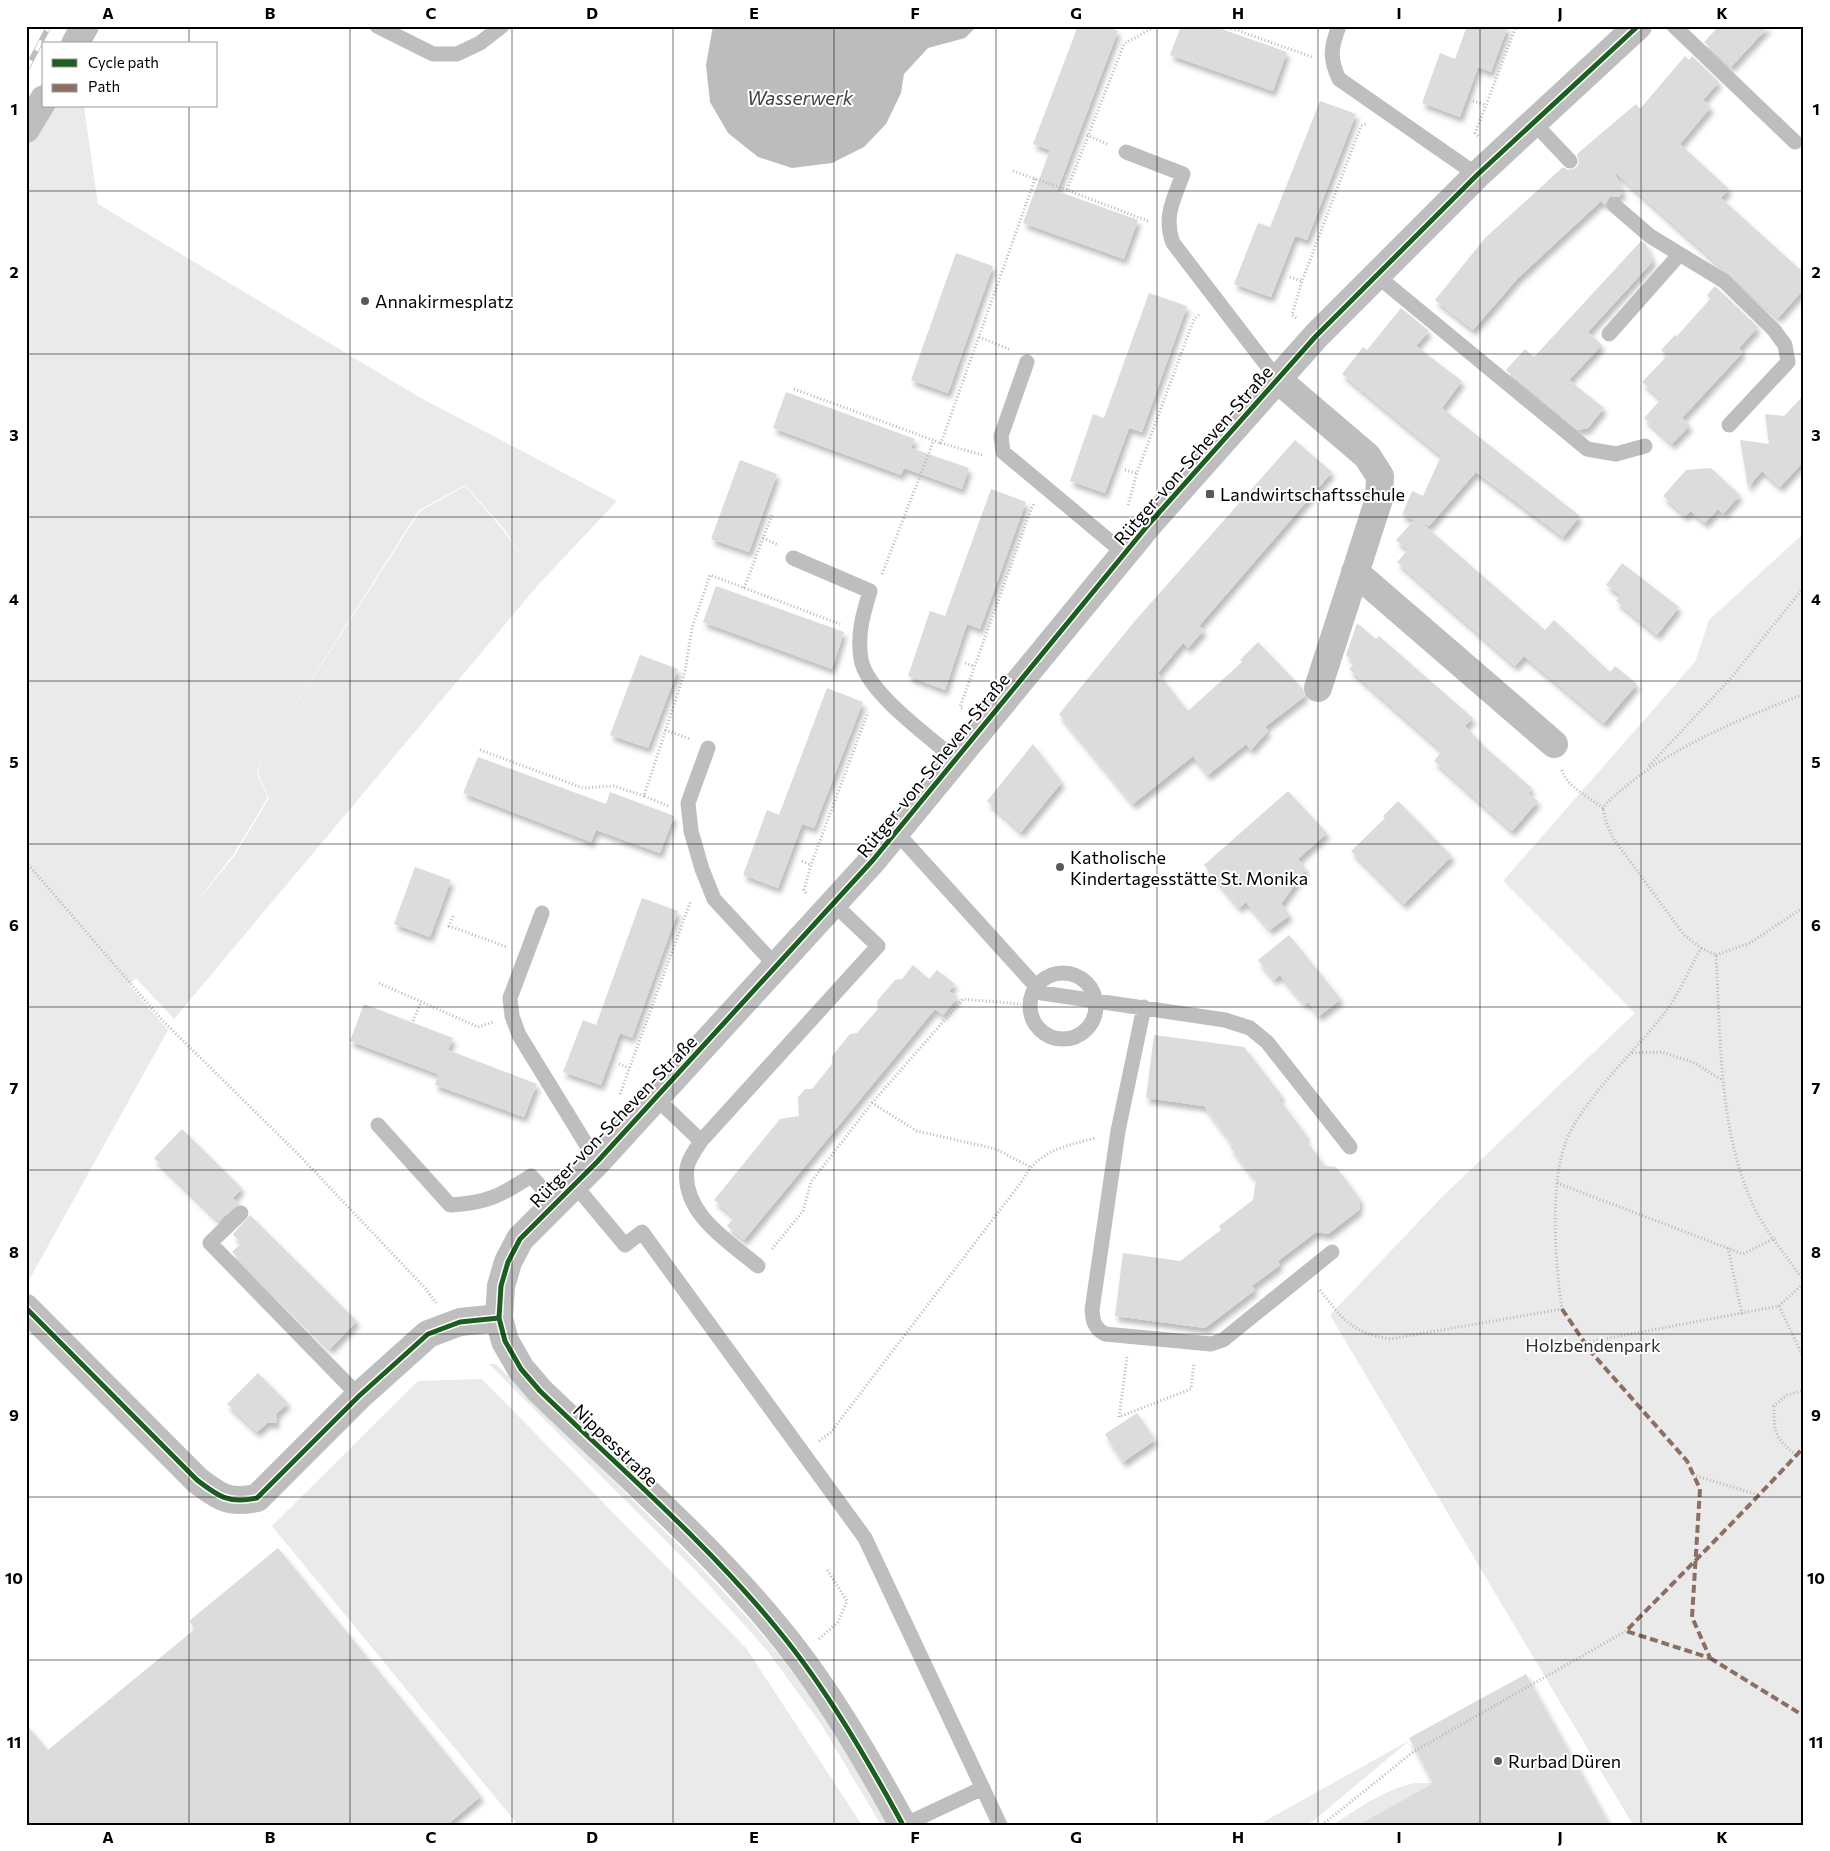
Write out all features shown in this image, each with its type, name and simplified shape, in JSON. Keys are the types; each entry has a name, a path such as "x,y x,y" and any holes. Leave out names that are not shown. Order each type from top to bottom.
{"street":[{"path":"76,42 85,26"},
{"name":"Rütger-von-Scheven-Straße","path":"499,1318 501,1286 512,1251 536,1222 597,1162 777,968 897,833 1148,525 1316,336 1477,175 1638,26"},
{"path":"26,129 42,102"},
{"name":"Rütger-von-Scheven-Straße","path":"1278,380 1367,456 1380,476 1379,499 1318,688"},
{"path":"1354,572 1554,744"},
{"path":"26,1308 196,1480 219,1497 240,1502 257,1498 359,1396 428,1334 451,1325 499,1318"},
{"name":"Nippesstraße","path":"499,1318 506,1341 521,1369 540,1391 730,1576 779,1630 848,1729 903,1825"}],"lane":[{"path":"377,26 433,54 456,54 480,43 502,26"},
{"path":"1340,26 1332,44 1332,64 1339,78 1477,175"},
{"path":"1674,26 1796,142"},
{"path":"1534,123 1570,161"},
{"path":"1126,152 1183,174 1169,213 1168,228 1173,242 1278,380"},
{"path":"1614,205 1650,236 1724,281 1774,330 1785,345 1788,362 1729,425"},
{"path":"1610,334 1679,255"},
{"path":"1376,275 1587,449 1616,454 1645,446"},
{"path":"1027,362 1001,436 1003,452 1124,553"},
{"path":"793,558 870,591 860,631 860,660 867,676 877,690 956,760"},
{"path":"708,748 688,803 688,815 702,869 714,899 777,968"},
{"path":"897,833 1042,993 1144,1006 1225,1020 1250,1028 1266,1042 1350,1147"},
{"path":"758,1266 705,1222 688,1195 687,1166 701,1141 878,946 830,909"},
{"path":"542,913 510,998 512,1016 519,1035 597,1162"},
{"path":"1058,973 1071,974 1083,979 1092,989 1097,1001 1096,1014 1091,1026 1081,1035 1069,1040 1056,1039 1044,1034 1035,1024 1030,1012 1030,999 1036,987 1045,978 1058,973"},
{"path":"1144,1006 1118,1131 1092,1310 1093,1321 1098,1330 1105,1334 1211,1344 1234,1333 1332,1252"},
{"path":"649,1106 701,1141"},
{"path":"378,1125 450,1205 474,1204 501,1196 531,1176 565,1193 626,1246 642,1232 865,1538 1000,1825"},
{"path":"240,1212 210,1243 359,1396"},
{"path":"903,1825 983,1788"}],"path":[{"path":"1225,26 1332,64"},
{"path":"1473,101 1486,105 1516,26"},
{"path":"1316,336 1292,315 1302,281 1361,126 1389,113"},
{"path":"1013,171 1067,190"},
{"path":"941,443 1034,179"},
{"path":"1290,277 1302,281"},
{"path":"1148,525 1127,505 1194,319 1217,302"},
{"path":"979,337 1023,355 1027,362"},
{"path":"794,389 941,443 989,457 1003,452"},
{"path":"870,591 879,581 934,440"},
{"path":"1125,470 1137,474"},
{"path":"982,727 960,707 1031,509 1047,488"},
{"path":"744,588 772,515"},
{"path":"644,796 685,671 692,628 710,575 860,631"},
{"path":"1603,808 1610,798 1646,769 1730,678 1804,587"},
{"path":"965,663 974,666"},
{"path":"830,909 804,890 811,866 877,690"},
{"path":"1646,769 1766,709 1804,694"},
{"path":"1554,744 1564,776 1603,808 1606,822 1614,838 1684,935 1701,948 1716,955 1750,943 1804,908"},
{"path":"480,750 583,788 614,786 644,796 688,815"},
{"path":"26,862 162,1020 303,1159 426,1289 451,1325"},
{"path":"802,862 811,866"},
{"path":"649,1106 620,1095 702,869"},
{"path":"453,916 450,926 527,954"},
{"path":"1307,1272 1352,1327 1368,1335 1390,1339 1562,1309 1557,1280 1557,1183 1566,1143 1578,1118 1667,1009 1701,948"},
{"path":"1583,1343 1779,1306 1804,1282 1754,1207 1735,1156 1725,1108 1716,955"},
{"path":"379,983 478,1027 512,1016"},
{"path":"758,1266 803,1211 811,1182 872,1103 963,999 1030,1005"},
{"path":"412,1021 421,1002"},
{"path":"1631,1052 1662,1052 1695,1063 1723,1081"},
{"path":"619,1064 629,1068"},
{"path":"872,1103 917,1131 996,1149 1030,1167"},
{"path":"838,1423 1022,1181 1030,1167 1041,1156 1118,1131"},
{"path":"1557,1183 1743,1254 1775,1238"},
{"path":"1728,1248 1742,1314"},
{"path":"1779,1306 1804,1359"},
{"path":"1129,1336 1119,1417 1190,1389 1196,1343"},
{"path":"1796,1455 1780,1442 1774,1423 1774,1406 1787,1395 1804,1390"},
{"path":"1693,1475 1759,1495"},
{"path":"799,1658 838,1622 847,1601 826,1568"},
{"path":"1322,1825 1413,1752 1626,1631"}],"green space":[{"path":"43,108 84,108 98,204 419,397 617,501 538,585 174,1019 136,978 129,985 168,1030 29,1280 26,1278 26,142","holes":["465,485 505,530 521,557 504,531 465,486 420,511 263,756 419,510","263,756 258,773 269,798 235,855 187,914 233,855 268,797 257,773"]},
{"name":"Holzbendenpark","path":"1804,533 1804,1825 1633,1825 1330,1315 1444,1195 1635,1013 1503,881 1695,662 1709,620"},
{"path":"489,1364 496,1364 681,1548 758,1630 794,1674 820,1710 888,1825 881,1825 821,1724 765,1648 697,1572"},
{"path":"482,1379 746,1648 862,1825 518,1825 272,1526 418,1381"},
{"path":"1410,1740 1313,1821 1305,1825 1258,1825"},
{"path":"1415,1783 1433,1783 1358,1825 1333,1825 1382,1795"}],"water":[{"name":"Wasserwerk","path":"713,26 977,26 965,38 928,48 904,74 901,93 886,124 864,147 832,163 792,168 758,157 728,133 710,102 706,65"}],"building":[{"path":"1078,26 1106,26 1118,31 1057,191 1138,220 1124,259 1023,223 1050,150 1033,144"},
{"path":"1181,26 1213,26 1287,52 1273,91 1170,55"},
{"path":"1467,26 1508,26 1491,72 1478,67 1460,117 1422,103 1440,53 1455,59"},
{"path":"1719,26 1769,26 1731,67 1704,42"},
{"path":"1685,56 1689,60 1692,56 1719,82 1703,100 1711,107 1680,144 1729,189 1721,198 1804,273 1804,289 1778,318 1614,171 1623,192 1619,197 1610,196 1605,205 1601,201 1517,279 1473,330 1435,300 1485,238 1563,167 1568,170 1576,168 1579,163 1577,154 1636,104 1640,109"},
{"path":"1320,101 1356,114 1307,240 1295,236 1271,297 1234,284 1258,223 1270,227"},
{"path":"1641,241 1646,244 1653,261 1588,332 1602,345 1569,380 1604,408 1588,428 1578,430 1506,370 1525,349 1534,357"},
{"path":"956,253 993,266 948,393 911,380"},
{"path":"1715,286 1758,327 1739,348 1743,352 1682,418 1690,425 1672,444 1644,418 1661,399 1642,382 1667,356 1661,350 1675,335 1677,336 1710,299 1707,295"},
{"path":"1149,293 1187,306 1142,432 1129,428 1105,493 1070,481 1093,414 1104,418"},
{"path":"1401,308 1429,331 1416,346 1462,381 1442,408 1580,516 1563,537 1476,472 1429,526 1422,523 1545,630 1554,620 1610,672 1615,666 1637,684 1604,723 1524,656 1515,666 1397,562 1408,550 1396,540 1414,520 1402,515 1412,491 1423,496 1441,456 1342,374 1363,347 1367,350"},
{"path":"786,392 915,439 911,448 969,468 962,489 904,468 901,475 773,428"},
{"path":"1804,395 1804,461 1780,487 1762,471 1748,487 1740,440 1769,444 1765,414 1784,416"},
{"path":"1295,440 1332,472 1199,626 1204,630 1188,648 1183,643 1158,673 1188,711 1242,662 1240,660 1258,642 1303,689 1305,696 1265,727 1268,731 1251,750 1246,744 1208,775 1193,756 1133,804 1059,714 1134,622"},
{"path":"740,460 777,474 749,552 711,539"},
{"path":"1711,468 1740,495 1723,514 1718,509 1705,523 1691,511 1685,516 1663,496 1686,470"},
{"path":"991,489 1026,502 980,629 967,624 945,690 908,676 930,611 945,616"},
{"path":"1622,563 1679,607 1657,635 1616,601 1621,595 1606,585"},
{"path":"716,586 844,632 832,669 703,622"},
{"path":"1357,623 1376,639 1379,636 1473,718 1465,726 1485,747 1532,788 1528,793 1538,801 1512,831 1434,761 1442,751 1349,669 1355,663 1346,655"},
{"path":"640,655 678,669 648,748 610,735"},
{"path":"827,688 863,702 814,828 802,824 778,888 743,875 767,810 779,815"},
{"path":"1033,744 1062,782 1021,832 987,801"},
{"path":"478,757 606,804 610,792 674,816 660,853 596,830 591,842 463,793"},
{"path":"1288,791 1327,833 1298,859 1306,869 1281,904 1290,915 1270,930 1246,902 1239,908 1204,865"},
{"path":"1398,801 1452,856 1404,904 1351,851 1385,818 1383,816"},
{"path":"415,867 451,880 430,937 394,924"},
{"path":"642,898 678,911 632,1038 620,1033 601,1085 563,1072 583,1020 596,1025"},
{"path":"1289,935 1341,999 1319,1016 1308,1002 1305,1005 1280,975 1274,980 1258,960"},
{"path":"913,965 929,979 937,970 955,984 949,991 958,997 943,1015 935,1009 744,1240 727,1226 734,1217 714,1200 780,1119 799,1116 798,1097 805,1089 812,1089 832,1064 832,1056 850,1034 857,1033 878,1009 877,1001 895,980 902,979"},
{"path":"364,1004 453,1038 448,1050 537,1084 524,1117 435,1085 438,1074 350,1041"},
{"path":"1154,1035 1244,1047 1282,1096 1279,1099 1307,1136 1304,1138 1325,1166 1336,1167 1360,1199 1359,1210 1328,1234 1316,1232 1278,1261 1280,1265 1252,1286 1255,1290 1205,1328 1115,1316 1123,1253 1180,1261 1221,1230 1219,1226 1253,1200 1256,1180 1230,1147 1233,1145 1204,1106 1146,1098"},
{"path":"182,1129 242,1188 233,1198 239,1204 219,1221 154,1158"},
{"path":"250,1215 357,1321 330,1349 232,1252 241,1243 233,1234"},
{"path":"258,1373 288,1403 276,1414 277,1423 267,1423 257,1432 227,1404"},
{"path":"1137,1413 1155,1440 1123,1462 1105,1434"},
{"path":"278,1548 481,1796 447,1825 26,1825 26,1724 48,1750 195,1629 189,1621"},
{"name":"Rurbad Düren","path":"1526,1674 1610,1825 1358,1825 1433,1783 1409,1738"}],"railway":[{"path":"26,70 49,26"}],"marked path":[{"path":"1562,1309 1591,1352 1687,1461 1700,1489 1692,1617 1710,1658 1626,1631 1693,1563 1716,1540 1804,1447"},
{"path":"1710,1658 1804,1716"}],"cycle path":[{"path":"903,1825 829,1700 796,1652 778,1630 723,1567 540,1391 521,1369 505,1341 499,1318 501,1286 508,1262 520,1239 597,1162 873,860 1148,525 1316,336 1477,175 1638,26"},
{"path":"26,1308 197,1480 218,1495 239,1500 257,1498 359,1396 428,1334 460,1322 499,1318"}],"place":[{"name":"Annakirmesplatz","path":"365,301"},
{"name":"Landwirtschaftsschule","path":"1210,494"},
{"name":"Katholische Kindertagesstätte St. Monika","path":"1060,867"},
{"name":"Rurbad Düren","path":"1498,1761"}]}
